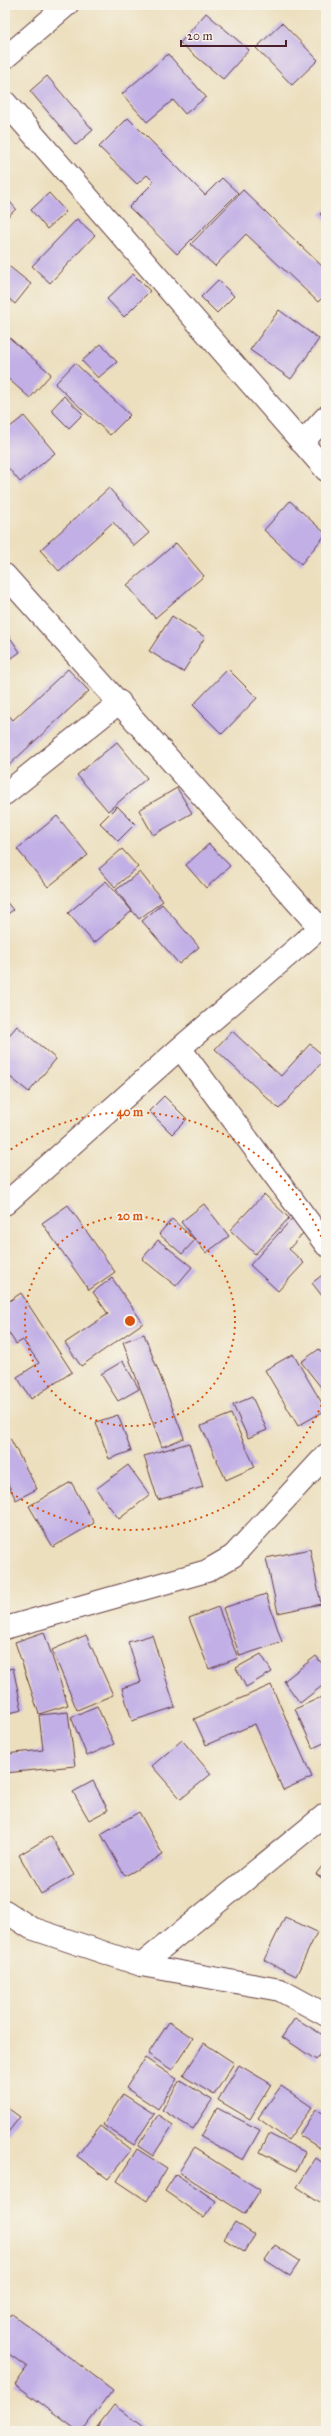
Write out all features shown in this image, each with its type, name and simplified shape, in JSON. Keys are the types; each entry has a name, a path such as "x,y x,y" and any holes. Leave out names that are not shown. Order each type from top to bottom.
{"street":[{"path":"5,58 67,5"},
{"path":"5,102 326,470"},
{"path":"302,443 326,417"},
{"path":"5,575 323,926 180,1048 5,1204"},
{"path":"5,794 120,702"},
{"path":"180,1048 326,1245"},
{"path":"5,1628 207,1571 233,1556 326,1455"},
{"path":"141,1964 326,1814"},
{"path":"5,1911 31,1928 141,1964 280,1990 326,2014"}],"building":[{"path":"206,13 249,50 223,79 180,43"},
{"path":"282,23 318,60 292,85 256,48"},
{"path":"168,54 206,97 185,114 173,100 147,122 122,94"},
{"path":"47,76 93,130 76,145 30,91"},
{"path":"128,118 205,195 222,178 238,193 177,254 129,207 154,182 147,175 137,184 99,147"},
{"path":"243,190 326,270 326,294 318,302 246,234 215,266 191,244"},
{"path":"49,193 66,212 47,229 31,210"},
{"path":"5,196 16,209 5,219"},
{"path":"326,209 326,221 320,214"},
{"path":"77,219 95,235 50,283 32,266"},
{"path":"5,263 31,284 15,304 5,295"},
{"path":"133,274 150,291 124,317 107,299"},
{"path":"218,280 234,296 217,313 201,297"},
{"path":"279,310 319,339 291,379 250,350"},
{"path":"5,334 51,374 30,398 5,376"},
{"path":"101,344 117,362 98,378 82,361"},
{"path":"75,363 130,415 110,435 55,384"},
{"path":"64,396 83,414 69,428 51,410"},
{"path":"24,416 55,453 20,482 5,464 5,431"},
{"path":"109,488 149,533 134,546 113,522 59,571 40,550"},
{"path":"290,501 326,534 301,564 264,530"},
{"path":"176,543 204,576 155,618 127,585"},
{"path":"326,599 326,607 322,602"},
{"path":"172,616 205,637 183,672 149,651"},
{"path":"5,630 20,652 5,663"},
{"path":"68,669 89,691 8,766 5,762 5,711 13,720"},
{"path":"228,669 257,698 222,734 193,705"},
{"path":"117,742 147,778 108,811 77,775"},
{"path":"177,788 192,813 153,835 139,810"},
{"path":"117,806 135,824 118,841 100,823"},
{"path":"57,816 88,855 48,887 17,849"},
{"path":"209,844 230,866 206,888 186,865"},
{"path":"122,849 138,867 115,887 99,869"},
{"path":"140,872 163,901 139,919 116,890"},
{"path":"106,881 132,911 94,943 68,913"},
{"path":"5,900 13,910 5,916"},
{"path":"162,904 199,947 179,964 142,921"},
{"path":"17,1026 56,1059 29,1092 5,1073 5,1040"},
{"path":"232,1031 281,1076 310,1044 326,1058 279,1109 215,1049"},
{"path":"164,1096 187,1119 172,1134 149,1111"},
{"path":"264,1194 289,1218 255,1254 230,1230"},
{"path":"204,1204 229,1236 206,1253 181,1222"},
{"path":"68,1205 115,1272 89,1290 42,1223"},
{"path":"298,1212 311,1224 289,1249 304,1263 278,1291 250,1265"},
{"path":"172,1219 195,1240 182,1254 159,1234"},
{"path":"158,1240 192,1267 176,1286 142,1259"},
{"path":"326,1272 326,1301 312,1283"},
{"path":"112,1278 143,1323 81,1366 65,1343 108,1314 93,1292"},
{"path":"21,1293 72,1372 31,1399 17,1377 39,1363 23,1340 16,1344 5,1327 5,1304"},
{"path":"144,1334 184,1438 162,1447 123,1342"},
{"path":"319,1349 326,1358 326,1390 324,1391 301,1362"},
{"path":"293,1354 326,1410 298,1426 265,1370"},
{"path":"123,1361 139,1389 118,1401 101,1374"},
{"path":"252,1397 267,1430 248,1438 233,1405"},
{"path":"231,1414 255,1467 226,1480 201,1426"},
{"path":"118,1415 131,1451 109,1459 96,1422"},
{"path":"10,1438 37,1489 16,1500 5,1478 5,1440"},
{"path":"189,1443 203,1487 158,1500 144,1456"},
{"path":"128,1465 150,1495 119,1519 96,1489"},
{"path":"71,1482 94,1523 53,1547 29,1506"},
{"path":"310,1549 321,1604 278,1613 266,1558"},
{"path":"266,1594 282,1642 240,1656 223,1608"},
{"path":"218,1607 238,1658 209,1669 189,1618"},
{"path":"44,1632 68,1705 39,1714 15,1642"},
{"path":"86,1635 113,1695 77,1710 52,1650"},
{"path":"152,1635 175,1707 132,1721 122,1688 141,1682 128,1642"},
{"path":"261,1654 272,1672 246,1687 236,1668"},
{"path":"316,1656 326,1669 326,1683 300,1703 284,1681"},
{"path":"13,1668 22,1710 5,1714 5,1670"},
{"path":"271,1685 312,1777 283,1790 255,1724 206,1745 194,1719"},
{"path":"326,1695 326,1742 313,1748 295,1709"},
{"path":"97,1706 114,1744 87,1756 71,1717"},
{"path":"68,1712 75,1766 5,1773 5,1754 43,1750 39,1715"},
{"path":"182,1740 211,1774 181,1799 152,1766"},
{"path":"93,1781 108,1810 89,1820 73,1792"},
{"path":"139,1812 163,1855 125,1876 101,1834"},
{"path":"51,1836 74,1875 41,1894 19,1855"},
{"path":"326,1861 326,1881 316,1874"},
{"path":"285,1917 317,1932 296,1976 264,1960"},
{"path":"295,2018 326,2037 326,2044 316,2060 282,2037"},
{"path":"169,2022 193,2038 172,2070 148,2054"},
{"path":"204,2043 234,2063 214,2095 183,2076"},
{"path":"145,2058 177,2079 158,2109 126,2088"},
{"path":"239,2065 271,2084 250,2119 218,2100"},
{"path":"180,2080 212,2100 193,2129 162,2110"},
{"path":"281,2086 312,2107 288,2140 258,2118"},
{"path":"123,2094 154,2114 134,2145 103,2125"},
{"path":"5,2106 20,2117 5,2136"},
{"path":"217,2108 260,2130 243,2160 201,2137"},
{"path":"316,2109 326,2115 326,2152 299,2135"},
{"path":"158,2115 173,2125 153,2156 138,2146"},
{"path":"100,2126 131,2150 108,2179 77,2156"},
{"path":"269,2134 305,2152 296,2171 260,2152"},
{"path":"194,2148 260,2190 245,2214 179,2172"},
{"path":"137,2149 167,2168 147,2201 117,2181"},
{"path":"316,2158 326,2165 326,2206 297,2187"},
{"path":"176,2174 216,2201 204,2218 165,2191"},
{"path":"235,2222 255,2235 244,2252 224,2239"},
{"path":"275,2245 300,2261 290,2276 265,2260"},
{"path":"12,2314 113,2390 82,2431 78,2431 15,2384 27,2367 5,2351 5,2322"},
{"path":"114,2405 143,2427 140,2431 94,2431"}]}
